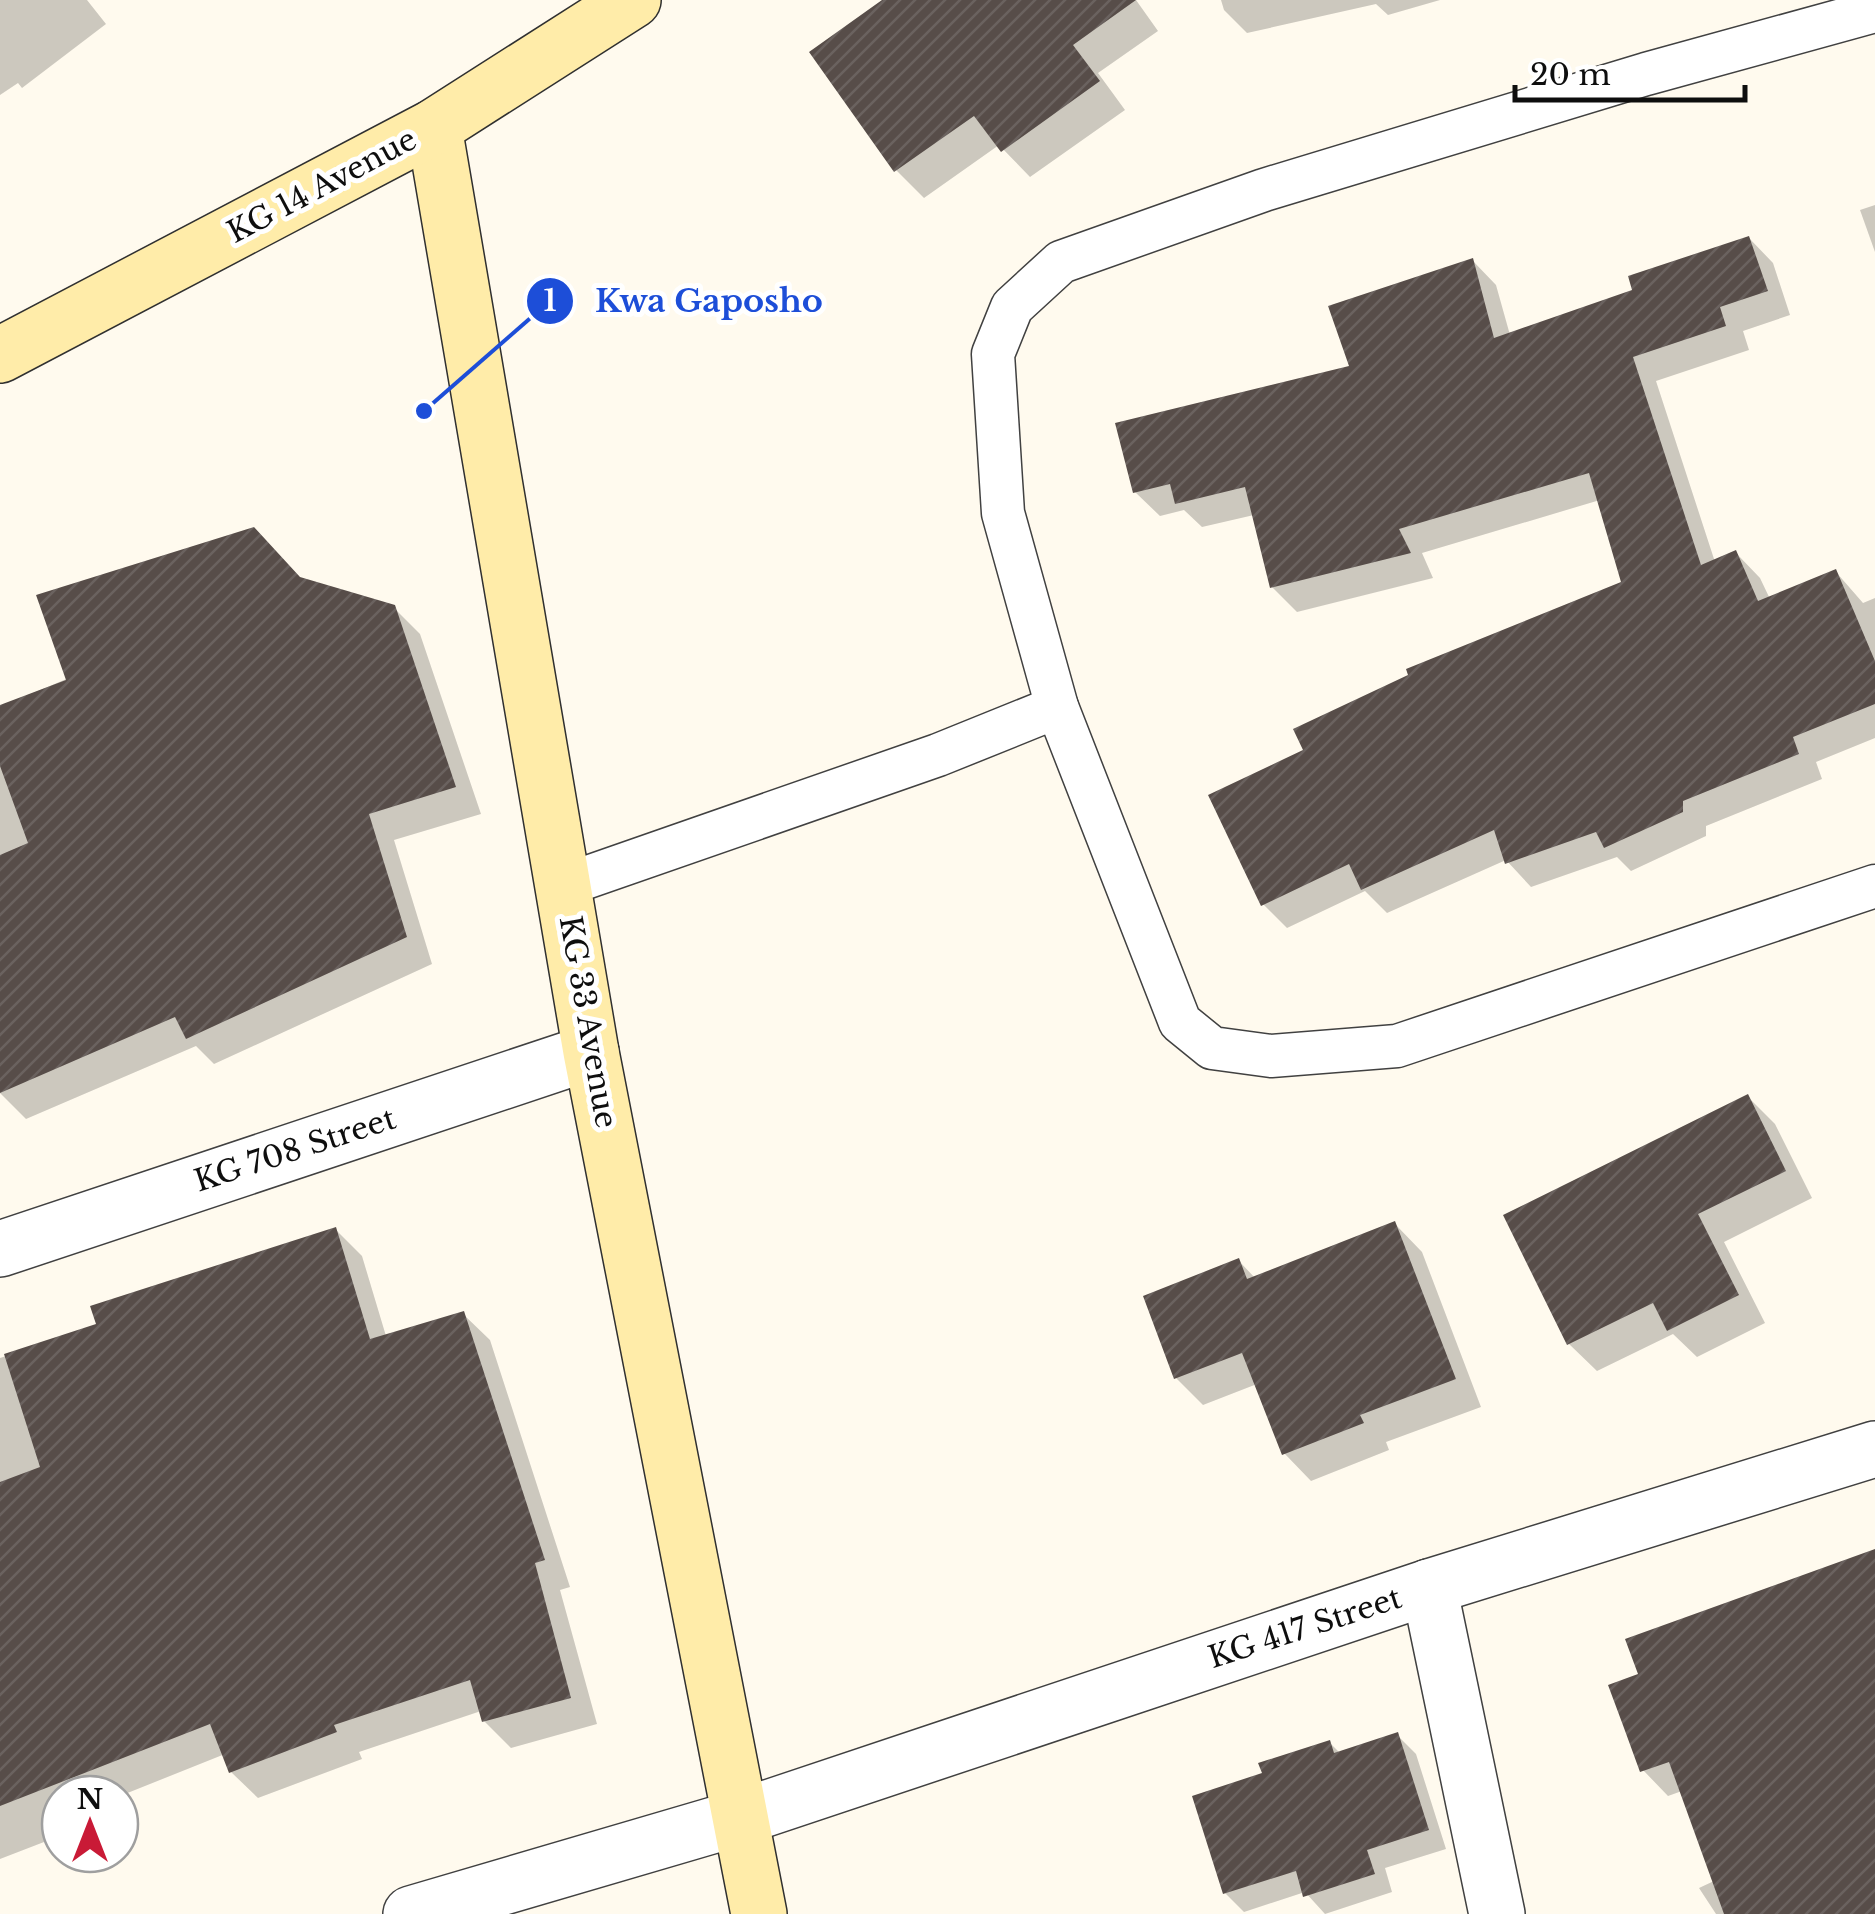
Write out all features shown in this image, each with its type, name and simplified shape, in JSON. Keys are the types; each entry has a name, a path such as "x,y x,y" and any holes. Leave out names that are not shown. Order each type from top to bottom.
{"main road":[{"name":"KG 14 Avenue","path":"0,355 434,127 633,0"},
{"name":"KG 33 Avenue","path":"434,127 591,1052 759,1914"}],"street":[{"name":"KG 708 Street","path":"0,1248 591,1052"},
{"name":"KG 417 Street","path":"412,1914 738,1818 1429,1587 1875,1449"},
{"path":"1429,1587 1497,1914"}],"lane":[{"path":"1875,11 1646,74 1264,190 1061,262 1012,307 993,354 1004,513 1057,707 1180,1022 1212,1048 1271,1056 1397,1046 1875,886"},
{"path":"565,885 938,755 1057,707"}],"building":[{"path":"882,0 1136,0 1073,45 1100,81 1001,152 974,116 894,172 809,52"},
{"path":"1749,236 1768,291 1720,307 1726,326 1633,357 1701,565 1736,550 1758,601 1836,569 1875,661 1875,704 1793,737 1799,754 1683,801 1683,812 1604,848 1596,832 1505,864 1494,830 1361,890 1349,864 1261,906 1208,795 1303,750 1293,729 1408,675 1406,669 1621,582 1589,473 1399,529 1411,553 1270,588 1245,487 1175,504 1170,484 1133,493 1115,423 1349,366 1328,306 1473,258 1494,338 1632,290 1628,276"},
{"path":"254,527 300,577 395,605 456,787 369,814 407,937 186,1039 175,1017 0,1093 0,855 28,843 0,766 0,705 66,680 36,595"},
{"path":"1748,1094 1786,1171 1698,1214 1739,1295 1667,1331 1653,1303 1567,1345 1503,1215"},
{"path":"1395,1221 1456,1379 1360,1415 1364,1423 1282,1455 1242,1353 1174,1379 1143,1296 1239,1258 1247,1279"},
{"path":"336,1227 370,1339 464,1311 545,1560 535,1563 571,1698 482,1722 470,1680 334,1725 337,1732 229,1773 210,1724 82,1774 40,1774 40,1790 0,1806 0,1482 40,1467 4,1354 96,1324 90,1306"},
{"path":"1875,1549 1875,1914 1724,1914 1669,1762 1640,1772 1608,1685 1638,1674 1625,1639"},
{"path":"1398,1732 1429,1830 1367,1850 1375,1874 1303,1897 1296,1871 1223,1894 1192,1796 1262,1773 1258,1763 1330,1740 1334,1753"}],"place":[{"name":"Kwa Gaposho","path":"424,411"}]}
